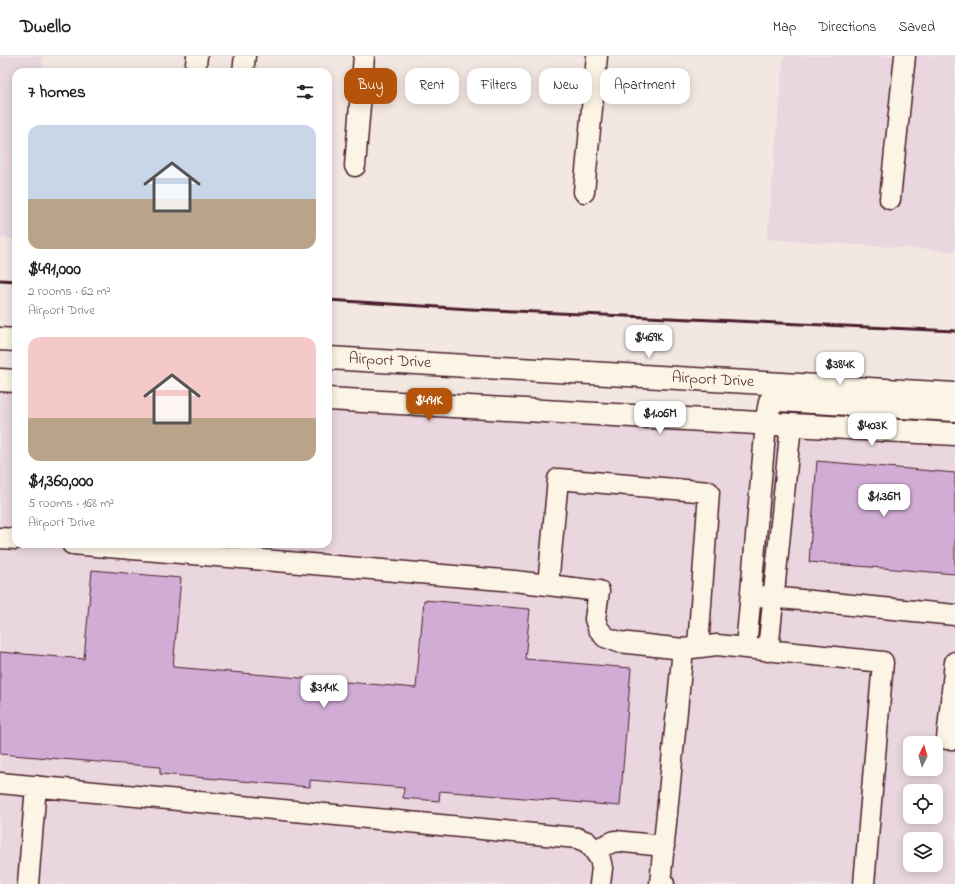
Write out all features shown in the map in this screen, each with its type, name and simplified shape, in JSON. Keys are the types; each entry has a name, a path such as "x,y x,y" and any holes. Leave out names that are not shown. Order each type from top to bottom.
{"main road":[{"path":"0,339 12,340"},
{"name":"Airport Drive","path":"332,358 955,394"},
{"path":"0,380 12,381"},
{"path":"332,399 955,434"},
{"path":"766,424 770,402 778,400 955,410"}],"street":[{"path":"195,68 196,56"},
{"path":"244,68 245,56"},
{"path":"355,166 364,56"},
{"path":"584,192 597,56"},
{"path":"890,199 905,56"},
{"path":"746,648 766,424"},
{"path":"768,651 791,425"},
{"path":"548,585 558,479 709,492 664,846 660,884 664,884"},
{"path":"0,538 12,539"},
{"path":"156,548 598,591 595,619 598,628 605,637 619,642 690,648 717,645 883,662 864,884"},
{"path":"751,595 955,615"},
{"path":"955,662 947,739 955,739"},
{"path":"0,784 36,786 577,838 587,842 600,859 602,868 600,884"},
{"path":"28,884 36,786"},
{"path":"594,850 615,841 664,846"}],"shaded area":[{"path":"0,56 43,56 42,68 12,68 12,239 0,238"},
{"path":"784,56 955,56 955,251 767,239"},
{"path":"0,392 12,393 12,548 332,548 332,411 955,447 955,884 0,884"}],"building":[{"path":"817,461 955,473 955,574 809,562"},
{"path":"92,570 181,578 173,667 416,688 424,600 530,609 525,659 631,668 620,806 440,791 439,801 403,798 404,788 310,780 310,787 160,774 160,767 0,754 0,652 84,659"}],"railway":[{"path":"0,280 12,281"},
{"path":"332,300 470,309 955,331"}]}
